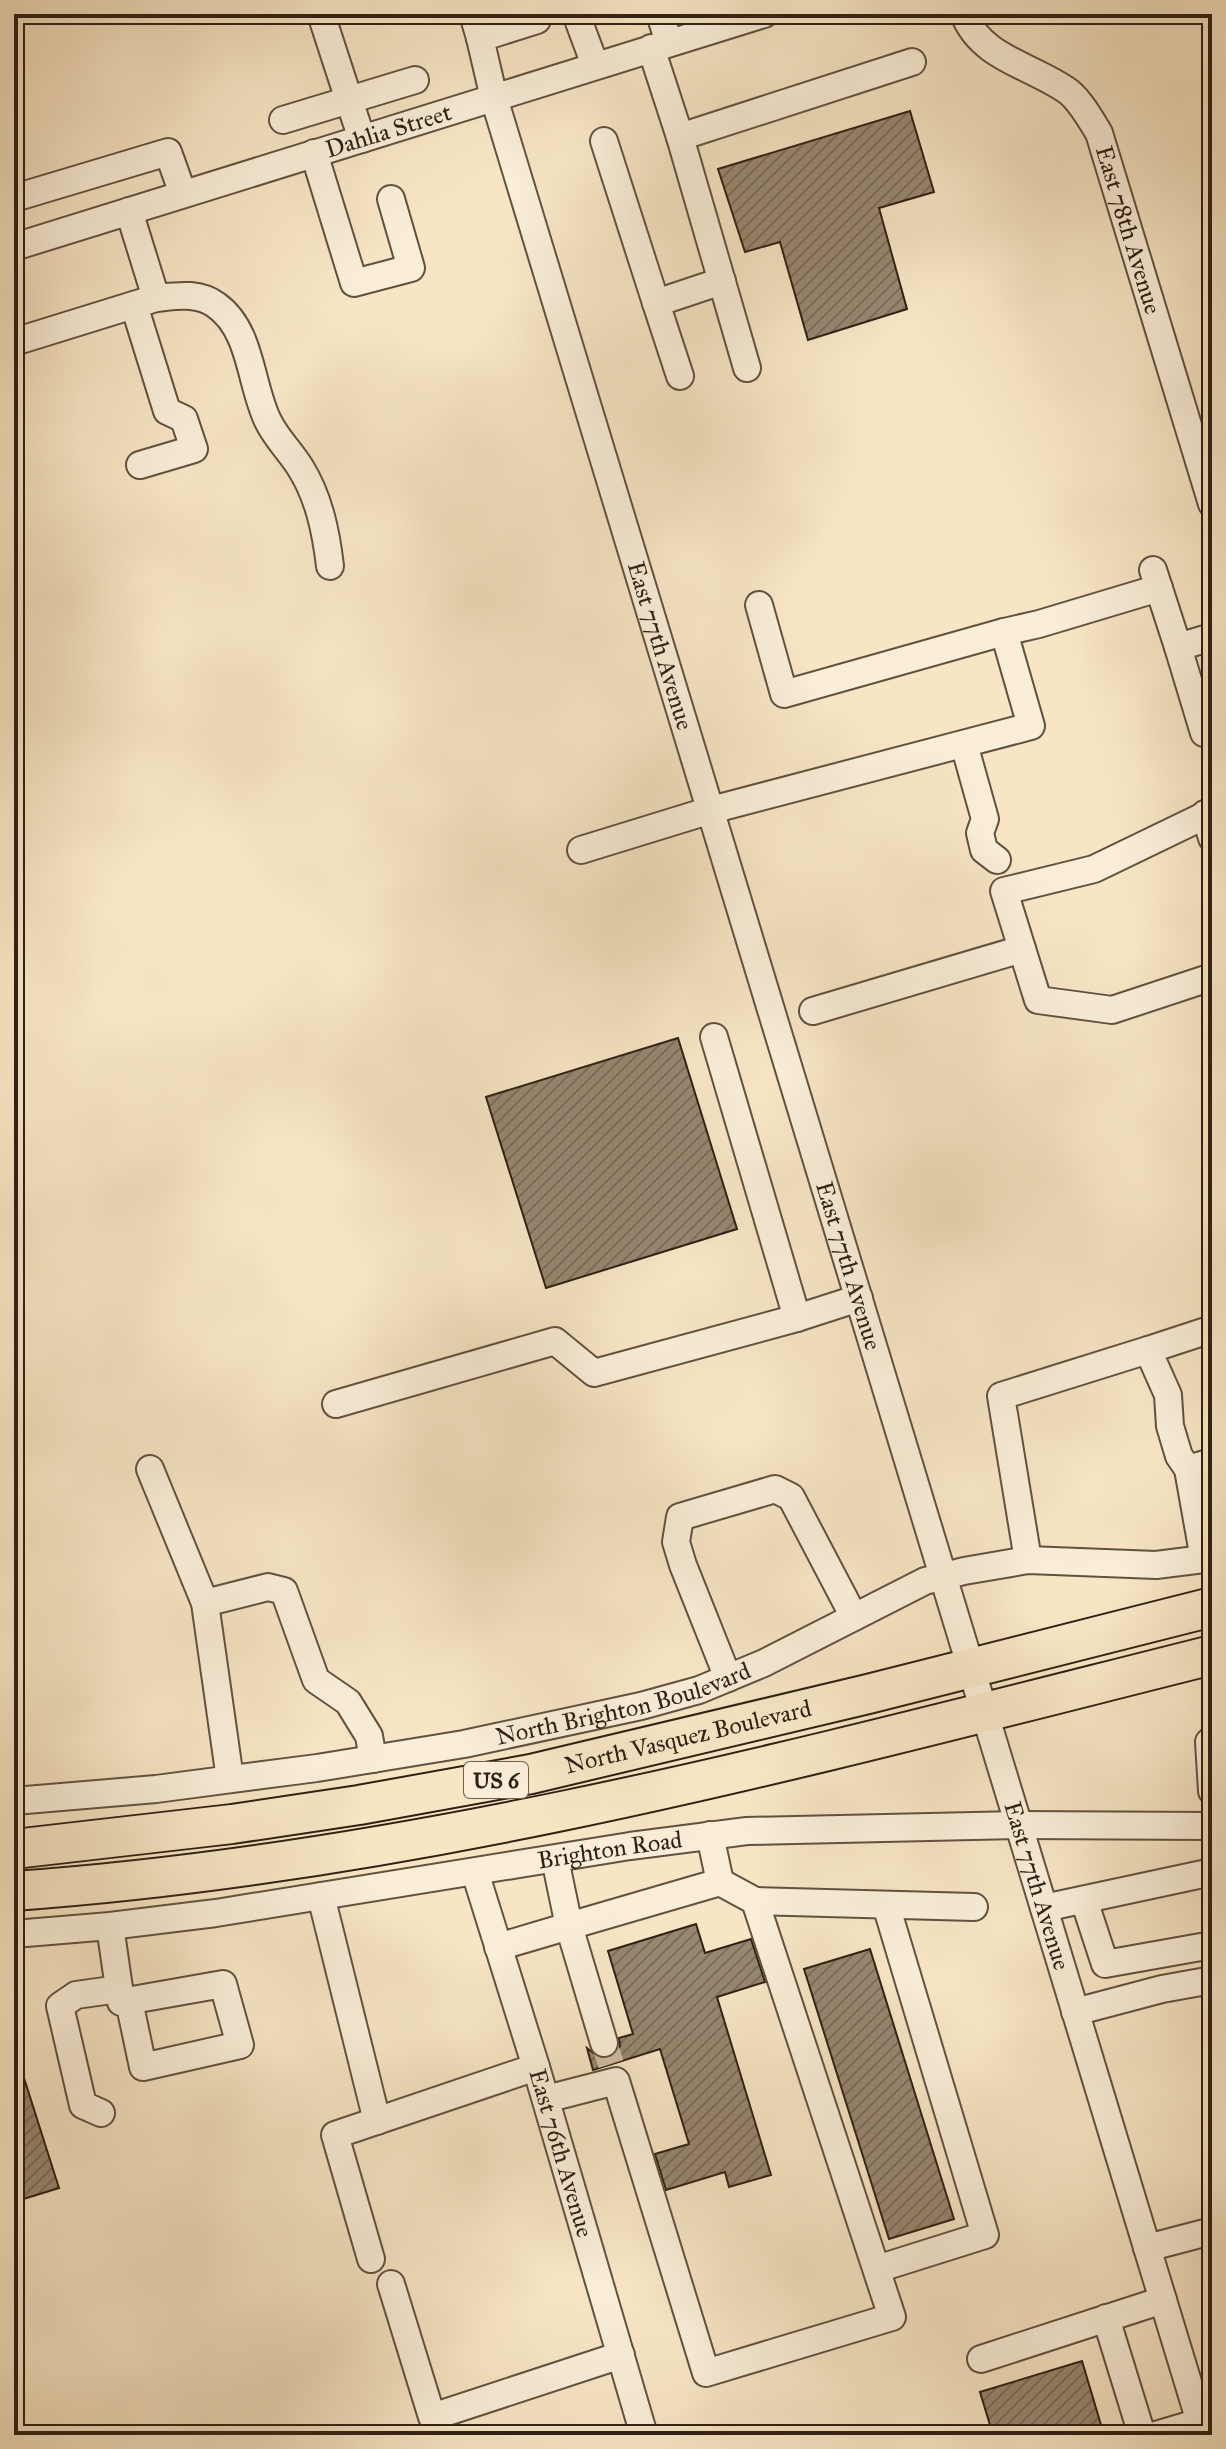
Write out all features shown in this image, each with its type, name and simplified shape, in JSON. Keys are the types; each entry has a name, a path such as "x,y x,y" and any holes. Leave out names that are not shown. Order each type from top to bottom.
{"highway":[{"name":"North Vasquez Boulevard","path":"14,1849 232,1824 531,1774 852,1698 1212,1607"},
{"name":"North Vasquez Boulevard","path":"14,1891 260,1864 455,1833 594,1806 1212,1655"}],"street":[{"path":"321,14 362,139"},
{"path":"476,26 537,20 536,14"},
{"path":"576,14 595,65"},
{"path":"660,14 660,46 680,137 747,368"},
{"name":"East 78th Avenue","path":"964,14 968,26 982,42 1071,94 1099,133 1212,504"},
{"name":"Dahlia Street","path":"14,247 749,16"},
{"name":"East 77th Avenue","path":"476,26 494,98 1202,2428"},
{"path":"680,137 912,62"},
{"path":"283,120 415,80"},
{"path":"604,141 680,376"},
{"path":"21,196 168,152 183,194"},
{"path":"314,153 354,283 411,268 391,199"},
{"path":"129,211 167,411 184,419 194,449 140,465"},
{"path":"656,303 722,281"},
{"path":"14,342 145,302 190,295 214,303 227,315 241,339 268,421 311,486 326,532 330,566"},
{"path":"759,605 784,694 1039,624 1156,579 1204,733"},
{"path":"581,850 711,810 1031,726 1004,632"},
{"path":"1178,647 1212,637"},
{"path":"964,744 985,819 980,833 984,850 997,860 1038,1000 1112,1010 1212,977"},
{"path":"1004,891 1094,869 1210,821"},
{"path":"813,1011 1022,949"},
{"path":"714,1037 797,1318"},
{"path":"336,1404 555,1341 594,1373 859,1298"},
{"path":"1028,1560 1001,1396 1212,1329"},
{"path":"1148,1350 1168,1395 1170,1426 1179,1456 1200,1466 1208,1559"},
{"path":"150,1469 205,1603 230,1779"},
{"path":"728,1678 676,1542 680,1517 775,1489 791,1497 854,1617"},
{"name":"North Brighton Boulevard","path":"14,1801 156,1789 373,1759 464,1744 626,1709 699,1690 764,1663 925,1581 943,1576 1028,1560 1156,1565 1208,1559"},
{"path":"205,1603 268,1587 284,1591 316,1680 348,1702 369,1736 373,1759"},
{"path":"1212,1739 1209,1742 1212,1791"},
{"name":"Brighton Road","path":"14,1934 216,1913 710,1835 783,1829 1212,1826"},
{"path":"710,1835 720,1882"},
{"path":"555,1859 569,1926 706,2373 892,2317 755,1901"},
{"name":"East 76th Avenue","path":"475,1872 546,2099 644,2435"},
{"path":"1044,1908 1212,1872"},
{"path":"498,1947 720,1882 755,1901 974,1907"},
{"path":"321,1896 377,2121"},
{"path":"1084,1900 1105,1964 1212,1945"},
{"path":"877,2269 985,2235 886,1905"},
{"path":"101,2113 83,2105 60,2006 76,1995 124,1995 110,1926"},
{"path":"1075,2012 1162,1989 1212,1980"},
{"path":"546,2099 610,2063"},
{"path":"371,2259 335,2135 536,2067"},
{"path":"1147,2248 1212,2231"},
{"path":"391,2284 432,2417 621,2355"},
{"path":"981,2359 1163,2300"},
{"path":"1106,2318 1142,2435"},
{"path":"1156,2435 1202,2428"}],"building":[{"path":"910,111 934,192 879,208 907,309 808,340 780,242 745,252 718,169"},
{"path":"678,1038 737,1229 546,1288 486,1097"},
{"path":"696,1924 705,1953 751,1939 765,1982 717,1997 771,2175 729,2187 725,2172 666,2190 655,2154 689,2144 660,2049 593,2070 587,2048 600,2058 608,2058 620,2046 619,2038 633,2034 608,1951"},
{"path":"870,1949 954,2219 889,2239 804,1969"},
{"path":"14,2056 17,2056 59,2188 14,2202"},
{"path":"1082,2361 1104,2435 993,2435 980,2392"}],"tunnel":[{"path":"604,2043 611,2064"}]}
